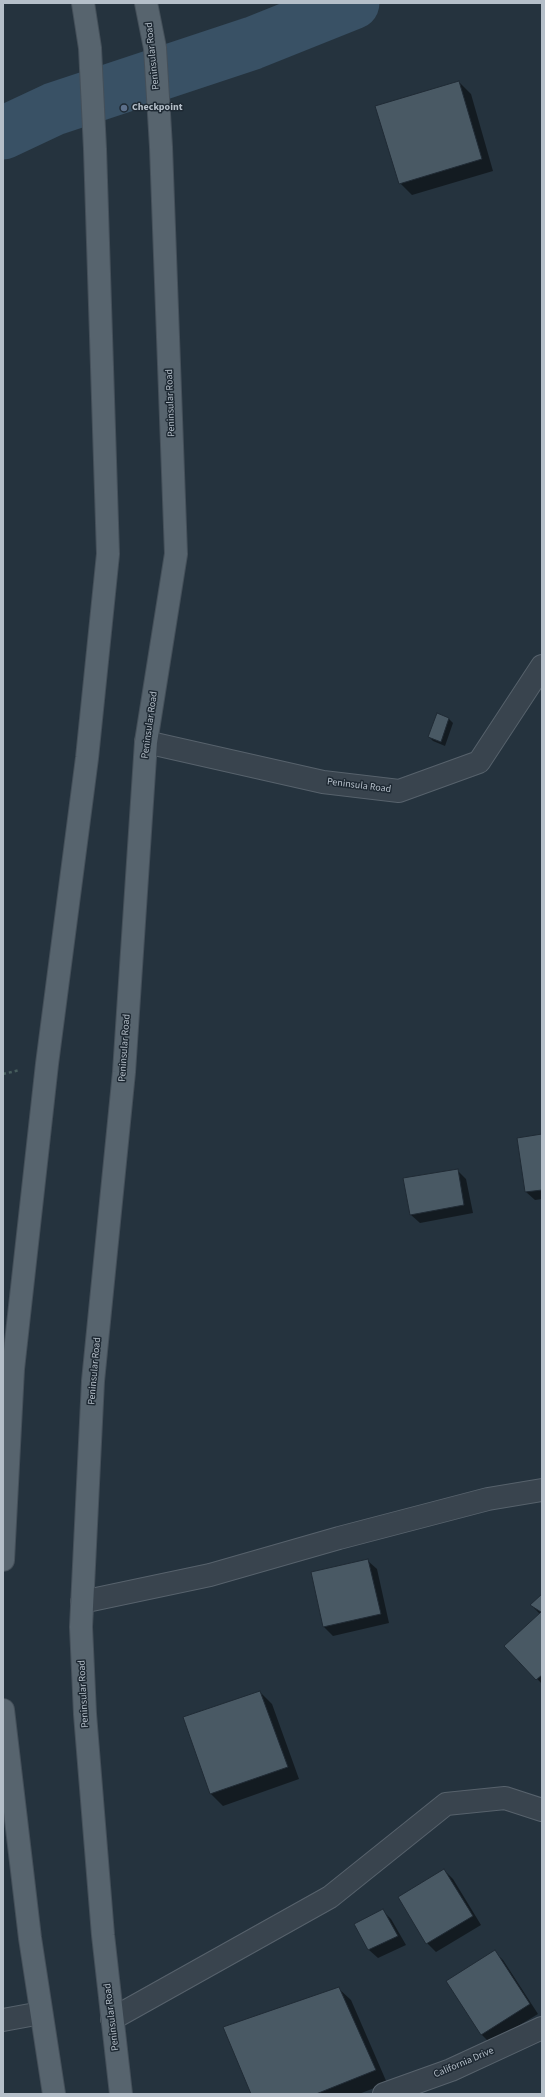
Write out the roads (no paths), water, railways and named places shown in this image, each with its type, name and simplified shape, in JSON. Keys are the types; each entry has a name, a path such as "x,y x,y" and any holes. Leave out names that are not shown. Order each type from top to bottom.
{"main road":[{"path":"3,1560 13,1369 47,1064 88,758 108,554 95,149 90,48 83,3"},
{"name":"Peninsular Road","path":"121,2094 102,1934 84,1714 81,1627 93,1381 124,1072 146,742 176,554 161,147 155,48 146,3"},
{"path":"3,1710 8,1791 54,2094"}],"street":[{"name":"Peninsula Road","path":"146,742 323,782 399,791 479,762 542,666"},
{"path":"82,1602 210,1575 339,1538 488,1499 542,1490"},
{"path":"112,2019 330,1897 446,1804 505,1798 542,1810"},
{"path":"3,2020 41,2013"},
{"name":"California Drive","path":"384,2094 451,2070 542,2028"}],"waterway":[{"path":"3,133 54,109 253,43 353,3"}],"place":[{"name":"Checkpoint","path":"124,108"}]}
